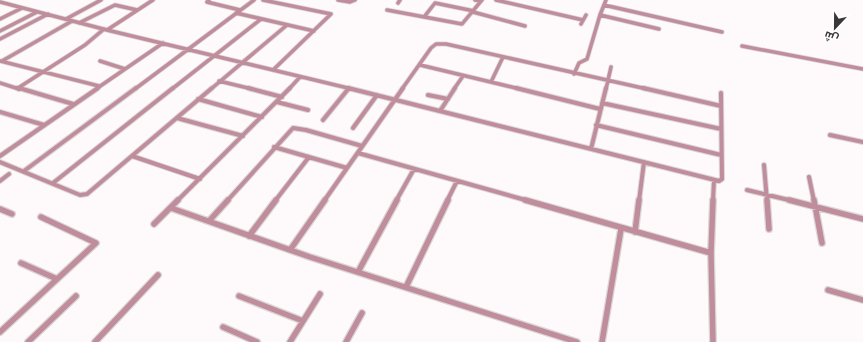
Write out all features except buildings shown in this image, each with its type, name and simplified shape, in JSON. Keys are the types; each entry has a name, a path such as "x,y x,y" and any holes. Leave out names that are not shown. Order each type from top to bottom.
{"street":[{"path":"66,19 101,0"},
{"path":"19,89 19,86 153,0"},
{"path":"209,0 207,2 240,10"},
{"path":"24,171 254,0"},
{"path":"263,0 331,14 273,70"},
{"path":"338,0 350,2 355,0"},
{"path":"387,10 462,24 481,1 474,0"},
{"path":"496,0 584,20"},
{"path":"574,74 579,63 587,59 606,0"},
{"path":"0,1 106,30 216,55 714,180 722,180 720,155 721,93"},
{"path":"424,17 435,3 525,26"},
{"path":"604,5 722,32"},
{"path":"79,23 115,6 137,10"},
{"path":"0,19 22,8"},
{"path":"0,31 37,12"},
{"path":"236,13 314,31"},
{"path":"0,40 48,14"},
{"path":"581,24 586,15"},
{"path":"600,15 659,28"},
{"path":"53,183 261,19"},
{"path":"1,61 72,21"},
{"path":"0,162 83,195 87,194 287,25"},
{"path":"0,156 163,43"},
{"path":"290,250 420,65 434,46 439,44 721,106"},
{"path":"742,46 863,69"},
{"path":"491,82 503,57"},
{"path":"1,61 99,86"},
{"path":"100,61 125,69"},
{"path":"420,65 600,109"},
{"path":"591,149 611,67"},
{"path":"440,111 463,76"},
{"path":"154,224 278,102 300,77"},
{"path":"220,81 282,97"},
{"path":"0,83 73,104"},
{"path":"323,120 348,88"},
{"path":"428,95 448,99"},
{"path":"353,128 378,96"},
{"path":"198,99 262,117"},
{"path":"278,102 308,110"},
{"path":"602,103 721,129"},
{"path":"0,112 44,125"},
{"path":"177,118 243,136"},
{"path":"596,125 720,155"},
{"path":"208,221 290,130 296,128 362,146"},
{"path":"830,135 863,142"},
{"path":"274,147 347,168"},
{"path":"358,153 711,253"},
{"path":"132,156 200,179"},
{"path":"249,236 309,157"},
{"path":"635,232 644,162"},
{"path":"764,165 769,229"},
{"path":"358,272 414,169"},
{"path":"0,180 9,174"},
{"path":"809,177 822,243"},
{"path":"713,342 711,253 714,180"},
{"path":"406,287 457,181"},
{"path":"747,190 863,219"},
{"path":"0,208 12,214"},
{"path":"171,208 290,250 577,342"},
{"path":"0,332 96,243 41,216"},
{"path":"602,342 621,228"},
{"path":"22,263 58,279"},
{"path":"95,342 158,275"},
{"path":"828,290 863,300"},
{"path":"290,342 320,294"},
{"path":"28,342 76,296"},
{"path":"239,296 303,321"},
{"path":"346,342 362,313"},
{"path":"223,327 256,342"}]}
